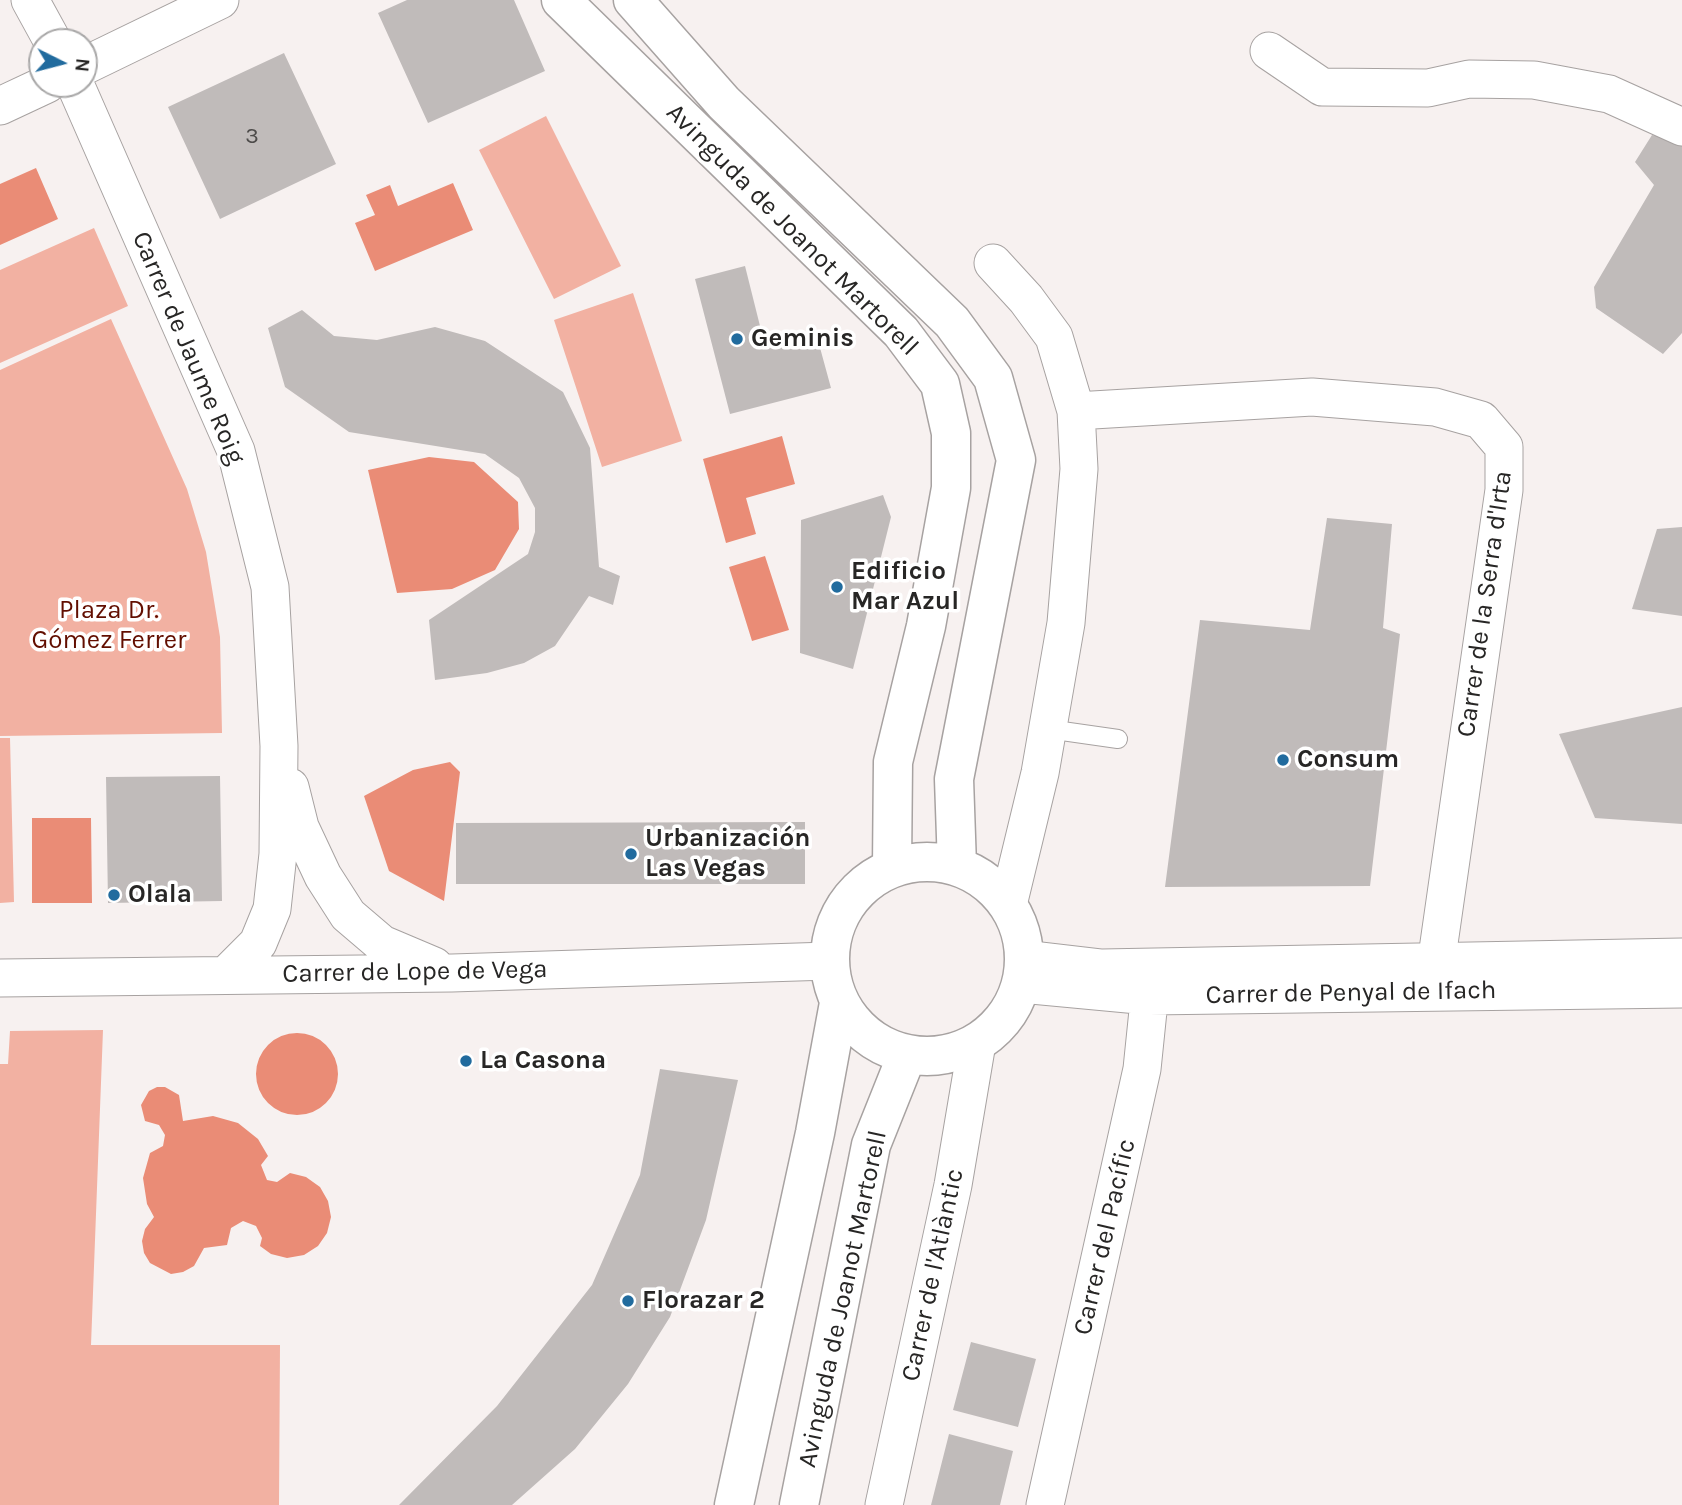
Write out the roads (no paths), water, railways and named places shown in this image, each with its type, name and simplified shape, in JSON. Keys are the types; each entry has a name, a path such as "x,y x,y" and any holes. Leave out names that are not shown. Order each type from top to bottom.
{"street":[{"path":"30,0 45,28"},
{"path":"98,59 220,0"},
{"name":"Avinguda de Joanot Martorell","path":"561,0 901,332 940,384 951,433 951,488 926,625 893,762 892,867"},
{"name":"Avinguda de Joanot Martorell","path":"633,0 724,103 952,322 993,378 1016,460 954,779 957,866"},
{"path":"1269,51 1322,87 1429,88 1469,79 1534,80 1609,94 1682,127"},
{"path":"0,106 28,93"},
{"name":"Carrer de Jaume Roig","path":"81,98 236,451 270,587 279,746 278,854 272,909 258,943 227,974"},
{"path":"993,263 1026,299 1054,337 1076,411 1079,469 1066,623 1048,729 1008,905"},
{"name":"Carrer de la Serra d'Irta","path":"1076,411 1312,397 1435,407 1481,420 1504,447 1504,490 1434,976"},
{"name":"Carrer de Jaume Roig","path":"279,746 300,827 323,876 348,915 382,944 452,973"},
{"path":"734,1505 815,1133 839,1003 829,961 834,931 846,904 866,882 892,867 924,861 957,866 986,881 1008,905 1021,931 1023,972 1011,1008 996,1028 977,1043 955,1053 931,1057 907,1055 868,1037 839,1003"},
{"name":"Carrer de Penyal de Ifach","path":"1023,972 1151,982 1434,976 1682,957"},
{"name":"Carrer de Lope de Vega","path":"0,978 452,973 829,961"},
{"name":"Carrer de Penyal de Ifach","path":"1434,976 1682,989"},
{"name":"Carrer del Pacífic","path":"1045,1505 1142,1069 1151,982"},
{"name":"Carrer de l'Atlàntic","path":"884,1505 953,1185 977,1043"},
{"name":"Avinguda de Joanot Martorell","path":"799,1505 871,1145 907,1055"}],"lane":[{"path":"1048,729 1118,739"}],"place":[{"name":"Geminis","path":"737,339"},
{"name":"Edificio Mar Azul","path":"837,587"},
{"name":"Consum","path":"1283,760"},
{"name":"Urbanización Las Vegas","path":"631,854"},
{"name":"Olala","path":"114,895"},
{"name":"La Casona","path":"466,1061"},
{"name":"Florazar 2","path":"628,1301"}],"park label":[{"name":"Plaza Dr. Gómez Ferrer","path":"109,626"}]}
